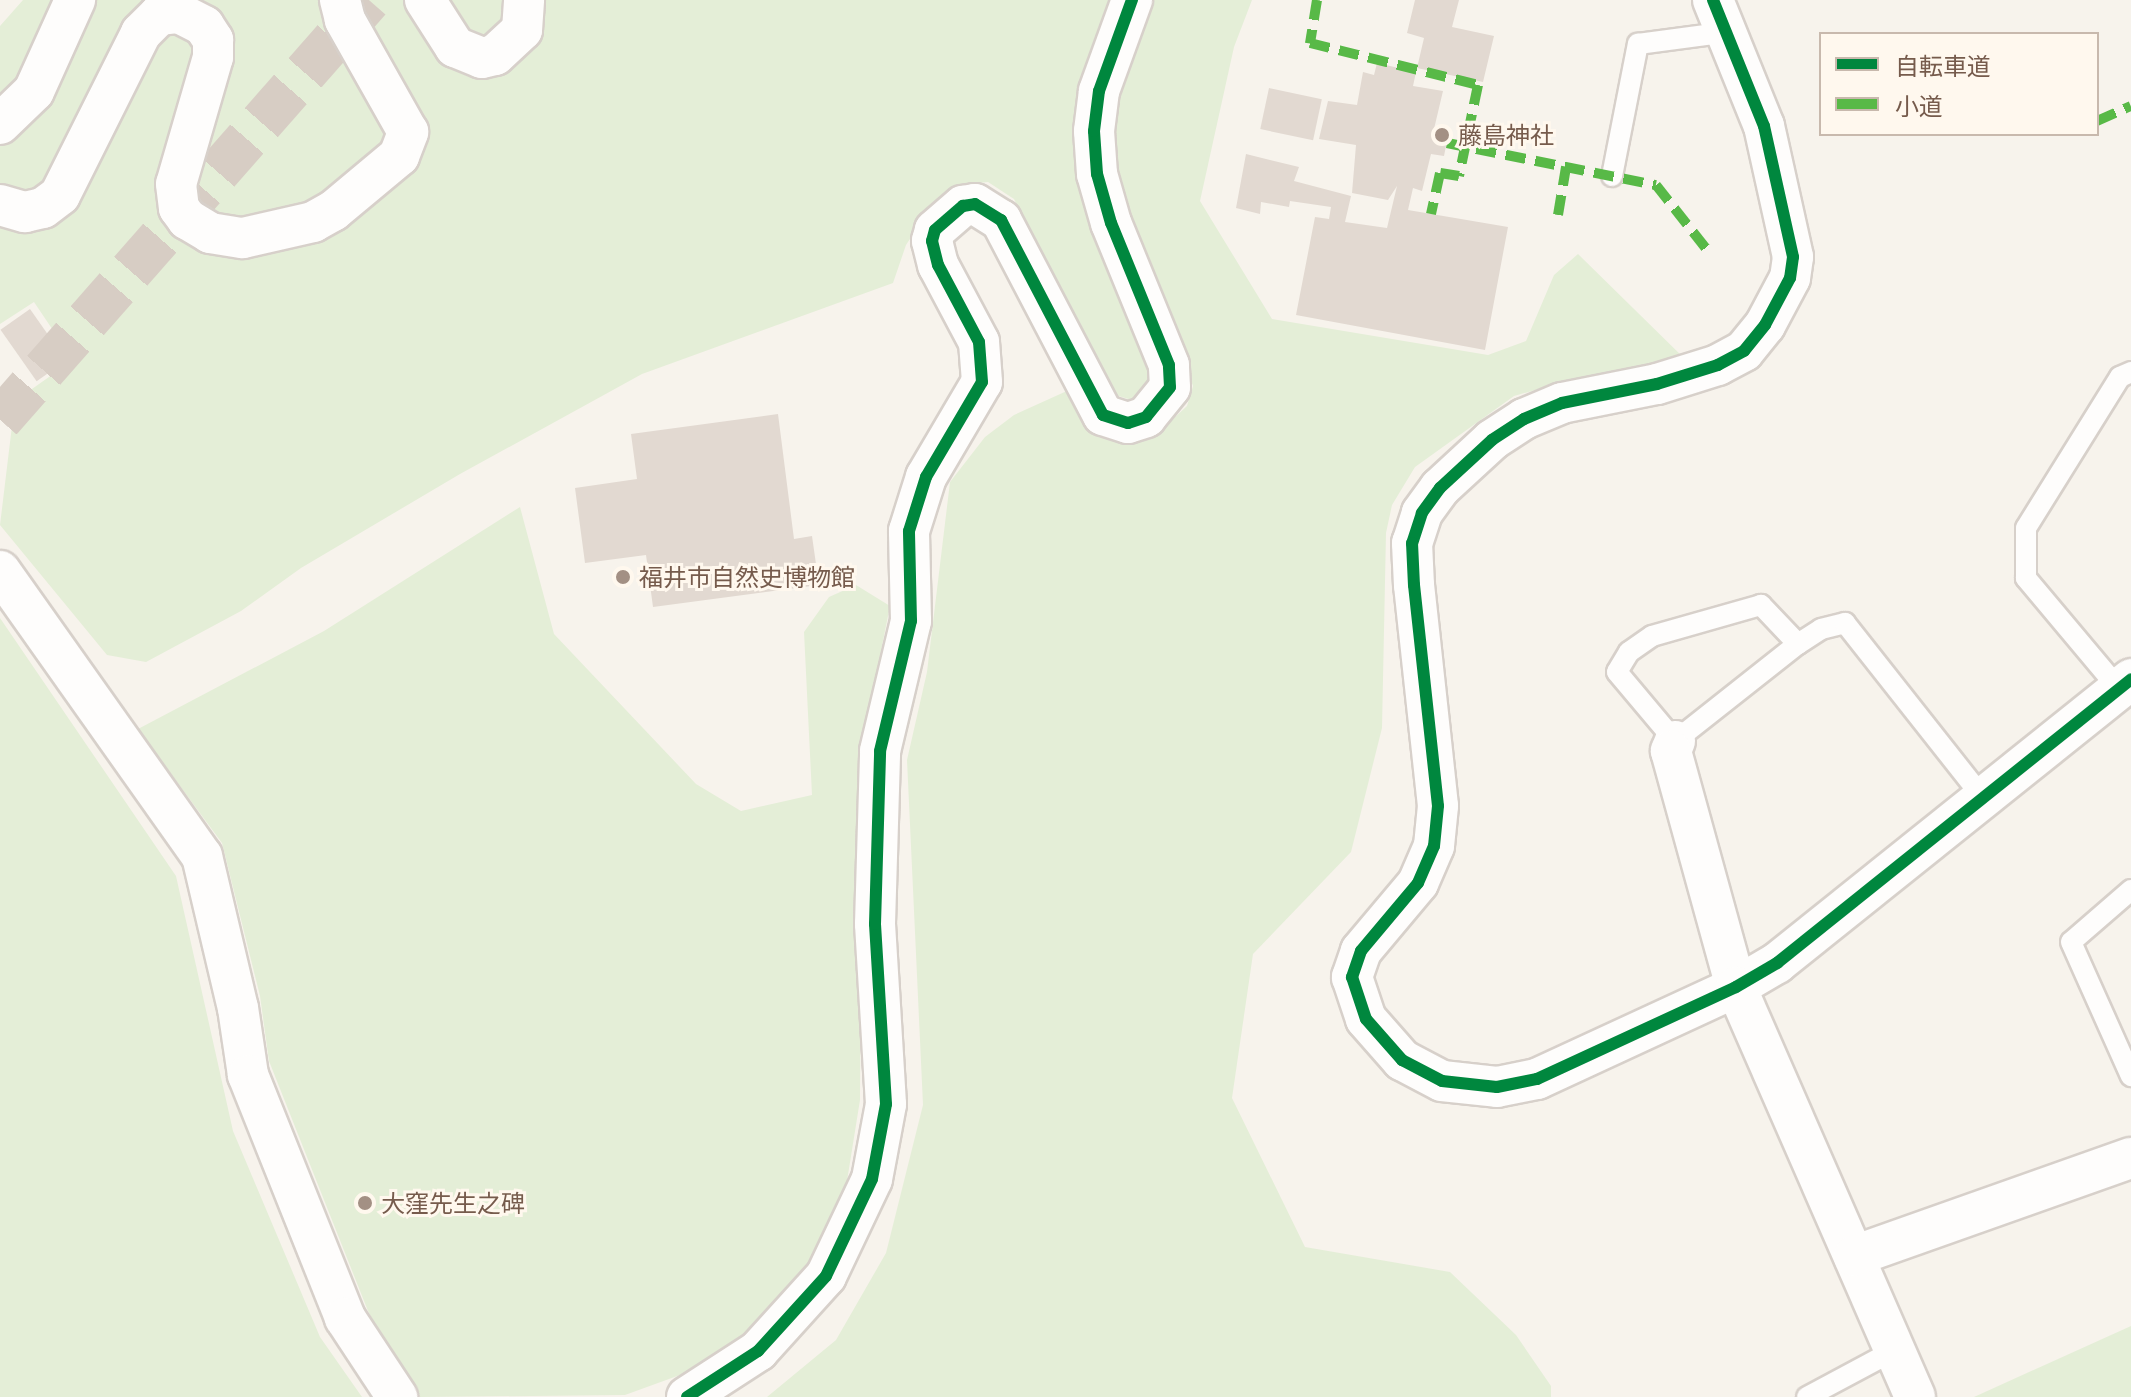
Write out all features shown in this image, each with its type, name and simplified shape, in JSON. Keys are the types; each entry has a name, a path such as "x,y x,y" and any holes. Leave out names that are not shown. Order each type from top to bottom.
{"street":[{"path":"0,124 34,91 75,0"},
{"path":"0,205 25,212 43,208 60,195 141,33 159,15 179,13 204,26 213,40 176,184 179,208 187,219 210,233 243,238 279,232 333,211 399,156 408,132 345,20 340,0"},
{"path":"425,0 455,47 482,58 495,55 522,30 524,0"},
{"path":"687,1397 758,1351 826,1276 872,1179 886,1104 875,924 880,751 911,621 909,531 926,477 982,382 979,342 938,265 932,241 935,230 963,206 975,204 1001,220 1103,415 1128,423 1146,417 1170,387 1169,365 1111,223 1097,174 1094,131 1099,91 1132,0"},
{"path":"1720,16 1764,126 1782,201 1793,257 1784,295 1744,351 1718,365 1657,384 1562,403 1524,419 1450,478 1422,513 1412,543 1438,806 1434,846 1418,883 1361,951 1352,977 1366,1019 1402,1060 1442,1081 1497,1087 1537,1079 1736,987 1777,963 1983,798 2127,695"},
{"path":"0,571 202,856 238,1008 248,1075 345,1318 397,1397"},
{"path":"1675,741 1671,751 1736,987 1915,1397"},
{"path":"1854,1256 2131,1158"}],"lane":[{"path":"1612,176 1638,44 1720,16"},
{"path":"2127,695 2026,578 2026,528 2120,377 2131,372"},
{"path":"1798,644 1761,605 1652,636 1629,652 1617,672 1675,741 1798,644 1821,629 1845,623 1983,798"},
{"path":"2131,890 2071,942 2131,1076"},
{"path":"1807,1397 1895,1350"}],"green space":[{"path":"23,0 1121,0 1086,77 1156,367 1153,386 1135,401 1112,394 1014,199 988,182 959,185 934,202 906,245 893,283 642,374 460,474 301,568 241,611 146,662 107,655 0,525 15,401 73,360 34,302 0,324 0,26"},
{"path":"1151,0 1252,0 1234,47 1200,201 1272,319 1488,355 1526,341 1554,275 1578,254 1688,362 1581,377 1514,396 1415,467 1392,505 1386,533 1382,728 1351,852 1253,954 1232,1098 1305,1247 1450,1272 1516,1335 1551,1386 1551,1397 767,1397 836,1340 886,1253 923,1105 907,760 927,672 950,482 985,437 1014,415 1069,390 1127,438 1173,419 1187,406 1193,386 1124,197 1114,147 1117,90"},
{"path":"520,507 554,634 696,784 741,811 812,795 804,632 829,597 856,585 890,606 862,746 860,1100 847,1181 816,1256 763,1323 702,1367 625,1395 420,1397 394,1362 368,1311 269,1061 260,996 222,843 138,729 324,631"},
{"path":"0,618 176,876 233,1131 320,1337 362,1397 0,1397"},
{"path":"2131,1326 2131,1397 1974,1397"}],"building":[{"path":"1415,0 1459,0 1452,27 1494,36 1483,82 1417,68 1424,38 1407,33"},
{"path":"1377,63 1416,72 1413,86 1443,91 1434,129 1449,131 1444,156 1431,154 1422,191 1413,188 1408,210 1508,227 1485,350 1296,315 1315,217 1329,219 1331,207 1290,201 1289,207 1261,202 1260,214 1236,208 1246,154 1299,167 1294,181 1351,196 1345,222 1387,228 1397,186 1388,200 1352,193 1356,145 1319,139 1328,101 1357,105 1363,72 1374,75"},
{"path":"1269,88 1322,99 1313,140 1260,129"},
{"path":"30,309 66,361 37,381 1,330"},
{"path":"778,414 794,539 812,536 819,585 653,607 646,555 585,563 575,488 637,479 631,434"}],"tunnel":[{"path":"0,420 369,0"}],"marked path":[{"path":"1317,0 1310,43 1478,85 1459,176 1440,173 1431,214"},
{"path":"2099,120 2131,106"},
{"path":"1447,143 1656,185 1711,255"},
{"path":"1558,215 1566,167"}],"cycle path":[{"path":"687,1397 758,1351 826,1276 872,1179 886,1104 875,924 880,751 911,621 909,531 926,477 982,382 979,342 938,265 932,241 935,230 963,206 975,204 1001,220 1103,415 1128,423 1146,417 1170,387 1169,365 1111,223 1097,174 1094,131 1099,91 1132,0"},
{"path":"1713,0 1764,126 1793,257 1790,278 1765,325 1744,351 1718,365 1657,384 1562,403 1524,419 1492,440 1440,488 1422,513 1412,543 1438,806 1434,846 1418,883 1361,951 1352,977 1366,1019 1402,1060 1442,1081 1497,1087 1537,1079 1736,987 1777,963 2131,679"}],"place":[{"name":"藤島神社","path":"1442,135"},
{"name":"福井市自然史博物館","path":"623,577"},
{"name":"大窪先生之碑","path":"365,1203"}]}
